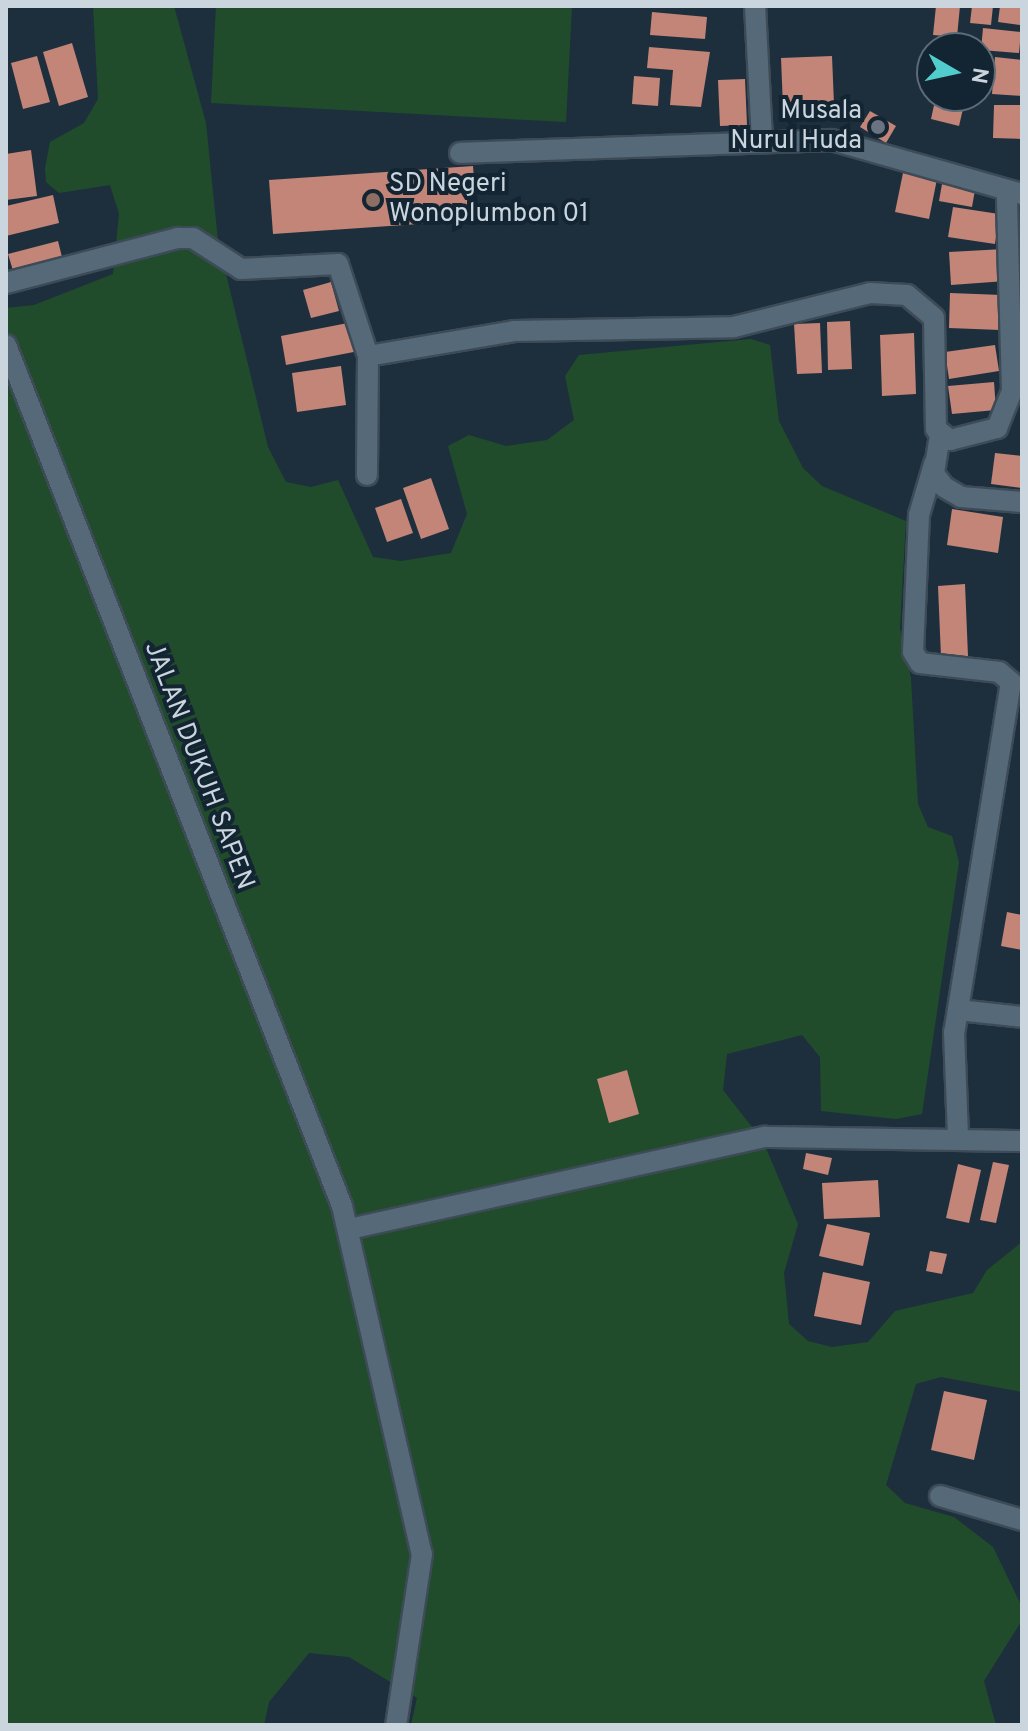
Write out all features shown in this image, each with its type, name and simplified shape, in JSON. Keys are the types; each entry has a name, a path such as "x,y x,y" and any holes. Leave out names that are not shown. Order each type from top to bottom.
{"street":[{"path":"755,6 762,138"},
{"path":"460,153 762,138 860,144 1014,194 1011,406 997,428 950,440 940,435"},
{"path":"6,283 178,238 193,238 241,269 333,262 347,272 368,356 367,475"},
{"path":"368,356 514,331 734,327 870,293 907,295 934,318 940,435 919,515 913,652 920,663 999,672 1011,682 958,1010 958,1137"},
{"name":"JALAN DUKUH SAPEN","path":"6,345 349,1229 422,1554 396,1725"},
{"path":"934,464 944,487 961,497 1022,502"},
{"path":"958,1010 1022,1017"},
{"path":"349,1229 765,1137 958,1137 1022,1141"},
{"path":"940,1496 1022,1520"}],"green space":[{"path":"93,6 174,6 206,123 218,241 268,447 286,482 311,487 338,480 373,557 401,561 451,553 467,514 448,446 469,435 506,446 547,440 574,420 565,376 579,355 751,339 770,345 779,421 803,468 822,486 906,521 900,628 911,678 918,804 928,827 952,836 959,862 922,1114 896,1119 821,1111 820,1057 802,1035 727,1054 723,1090 763,1141 798,1224 784,1273 789,1324 808,1341 832,1347 868,1342 895,1311 973,1293 987,1270 1022,1242 1022,1392 941,1377 916,1384 886,1485 905,1503 954,1517 993,1547 1022,1607 1022,1620 984,1681 996,1725 411,1725 417,1698 349,1657 309,1653 269,1702 264,1725 6,1725 6,308 34,305 113,274 119,214 110,185 59,193 46,182 50,142 84,123 98,99"},
{"path":"216,6 572,6 566,122 211,103"}],"building":[{"path":"936,6 960,6 957,32 933,32"},
{"path":"972,6 993,6 991,25 970,23"},
{"path":"1000,6 1022,6 1020,25 998,22"},
{"path":"652,12 707,17 705,39 650,35"},
{"path":"983,28 1021,32 1019,53 996,51 996,32 983,32"},
{"path":"72,43 88,97 59,106 43,52"},
{"path":"649,47 710,52 701,107 670,105 673,70 647,68"},
{"path":"37,56 50,102 23,109 11,63"},
{"path":"832,56 834,104 783,107 781,58"},
{"path":"996,57 1022,60 1022,96 996,94"},
{"path":"634,76 660,78 658,106 632,104"},
{"path":"745,79 747,125 720,126 718,80"},
{"path":"996,105 1022,105 1022,139 993,138"},
{"name":"Musala Nurul Huda","path":"870,111 896,126 886,143 860,127"},
{"path":"933,112 962,112 959,126 931,119"},
{"path":"31,150 37,196 6,200 6,154"},
{"name":"SD Negeri Wonoplumbon 01","path":"473,166 477,220 273,234 269,180"},
{"path":"903,173 937,179 929,219 895,212"},
{"path":"942,184 975,190 972,207 939,201"},
{"path":"53,195 59,223 6,236 6,206"},
{"path":"953,207 999,214 995,244 948,237"},
{"path":"58,241 63,261 14,274 8,254"},
{"path":"1004,249 1006,281 951,285 949,252"},
{"path":"331,282 339,311 311,318 303,290"},
{"path":"950,293 1002,295 1000,330 949,328"},
{"path":"850,321 852,369 828,370 827,322"},
{"path":"353,322 359,351 286,365 281,336"},
{"path":"820,323 822,373 797,374 794,324"},
{"path":"914,333 916,394 882,396 880,335"},
{"path":"995,345 999,371 949,379 945,352"},
{"path":"341,366 346,405 297,412 292,373"},
{"path":"994,382 996,410 952,414 948,386"},
{"path":"995,453 1022,456 1022,488 991,484"},
{"path":"431,478 449,529 421,539 403,488"},
{"path":"401,499 413,533 387,542 375,508"},
{"path":"952,509 1003,517 998,553 947,545"},
{"path":"965,584 968,656 941,657 938,586"},
{"path":"1007,912 1022,915 1022,950 1001,946"},
{"path":"627,1070 639,1114 609,1123 597,1079"},
{"path":"806,1153 832,1158 828,1175 803,1169"},
{"path":"993,1162 1009,1165 996,1223 980,1220"},
{"path":"958,1164 981,1170 969,1223 946,1218"},
{"path":"878,1180 880,1217 824,1219 822,1183"},
{"path":"827,1224 870,1233 863,1266 819,1256"},
{"path":"930,1251 947,1254 942,1274 926,1271"},
{"path":"823,1272 870,1282 861,1325 814,1316"},
{"path":"944,1391 987,1400 974,1460 931,1450"}],"place":[{"name":"Musala Nurul Huda","path":"878,127"},
{"name":"SD Negeri Wonoplumbon 01","path":"373,200"}]}
